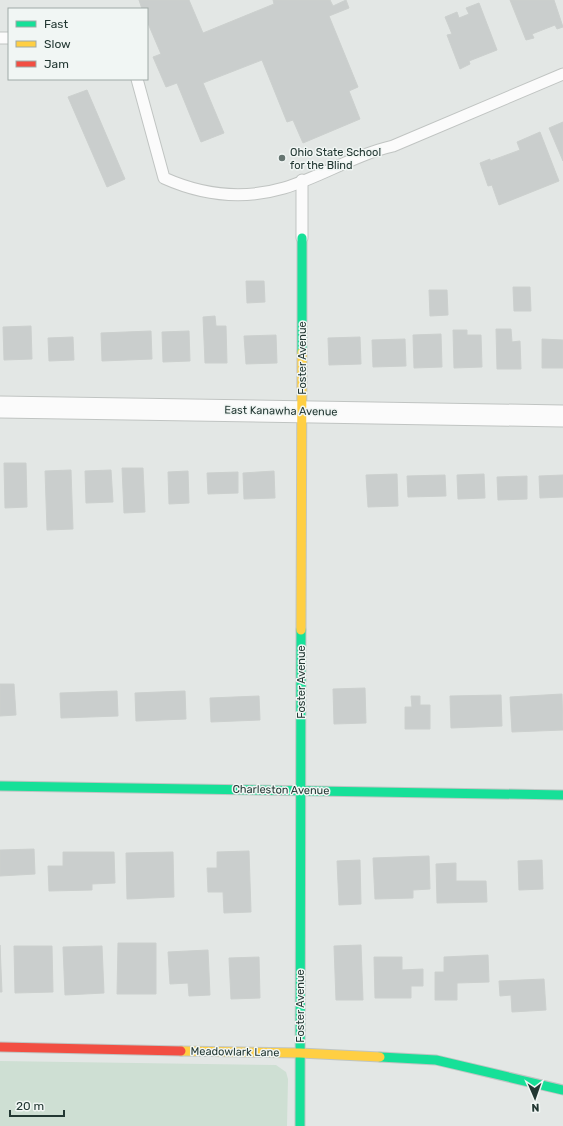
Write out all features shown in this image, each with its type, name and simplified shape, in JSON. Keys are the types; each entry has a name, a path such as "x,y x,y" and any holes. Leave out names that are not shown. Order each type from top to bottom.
{"street":[{"name":"Foster Avenue","path":"300,1126 303,412 302,238"},
{"name":"East Kanawha Avenue","path":"0,407 563,416"},
{"name":"Charleston Avenue","path":"0,786 563,795"},
{"name":"Meadowlark Lane","path":"0,1047 300,1053 436,1060 563,1090"}],"lane":[{"path":"137,80 164,178 202,191 232,195 284,188 376,150 392,146 563,74"},
{"path":"302,180 302,238"}],"green space":[{"path":"0,1061 276,1065 286,1072 288,1079 287,1126 0,1126"}],"building":[{"name":"Ohio State School for the Blind","path":"139,0 189,0 203,33 274,4 273,0 330,0 333,6 346,0 349,8 329,16 358,87 349,91 360,119 303,143 293,120 287,122 262,60 203,83 224,133 201,142 177,83 166,87 153,57 161,54 148,23 148,8 142,8"},
{"path":"510,0 554,0 563,27 557,29 555,25 532,34 534,38 526,40"},
{"path":"479,3 497,50 469,61 470,64 460,69 447,35 452,34 445,17 457,12 459,18 469,14 466,8"},
{"path":"87,90 125,179 107,187 68,97"},
{"path":"563,122 563,161 549,128"},
{"path":"540,132 559,181 499,205 492,185 488,186 480,163 520,150 517,142"},
{"path":"246,281 264,281 265,302 247,303"},
{"path":"513,287 530,287 531,311 514,311"},
{"path":"429,290 447,290 448,315 430,316"},
{"path":"215,316 216,326 226,326 227,363 205,363 203,317"},
{"path":"31,326 32,359 4,360 3,327"},
{"path":"496,329 511,329 512,342 520,341 521,369 497,369"},
{"path":"453,330 467,330 467,335 481,335 482,367 454,368"},
{"path":"151,331 152,359 102,361 101,333"},
{"path":"189,331 190,361 163,362 162,332"},
{"path":"441,334 442,367 414,368 413,335"},
{"path":"276,335 277,363 246,364 244,336"},
{"path":"73,337 74,360 49,361 48,338"},
{"path":"360,337 361,364 329,365 328,338"},
{"path":"405,339 406,366 373,367 372,340"},
{"path":"542,339 563,340 563,368 542,368"},
{"path":"4,463 26,463 27,507 5,508"},
{"path":"122,468 143,468 145,512 124,513"},
{"path":"71,470 73,529 47,530 45,471"},
{"path":"111,470 113,502 86,503 85,471"},
{"path":"188,471 189,503 169,504 168,472"},
{"path":"274,471 275,498 244,499 243,473"},
{"path":"238,472 238,493 208,494 207,473"},
{"path":"397,474 398,506 368,507 366,475"},
{"path":"484,474 485,498 458,499 457,475"},
{"path":"445,475 446,496 408,497 407,476"},
{"path":"563,475 563,497 540,498 539,476"},
{"path":"527,476 527,499 498,500 497,477"},
{"path":"0,684 14,684 16,715 0,716"},
{"path":"365,688 366,723 334,724 333,689"},
{"path":"117,691 118,716 61,718 60,693"},
{"path":"185,691 186,719 136,721 135,693"},
{"path":"562,694 563,730 512,732 510,697"},
{"path":"501,695 502,726 451,728 450,696"},
{"path":"259,696 260,720 211,722 210,698"},
{"path":"411,696 420,696 420,705 430,705 430,729 405,729 405,707 412,707"},
{"path":"34,849 35,874 0,876 0,850"},
{"path":"249,851 251,912 224,913 223,892 208,892 207,868 217,868 217,852"},
{"path":"63,852 114,852 115,883 92,884 92,890 49,891 48,866 63,866"},
{"path":"173,852 174,897 127,899 126,853"},
{"path":"429,856 430,889 413,890 413,898 375,899 373,858"},
{"path":"360,860 361,904 339,905 337,861"},
{"path":"542,860 543,889 519,890 518,861"},
{"path":"456,863 456,881 486,881 487,902 437,903 436,864"},
{"path":"118,943 156,943 156,994 117,994"},
{"path":"0,945 2,992 0,992"},
{"path":"361,945 363,1000 336,1000 334,946"},
{"path":"14,946 52,946 53,992 15,993"},
{"path":"102,946 104,993 65,995 63,947"},
{"path":"208,950 210,995 189,996 188,983 170,984 168,952"},
{"path":"488,955 489,982 457,983 457,1000 435,1000 435,972 444,972 444,957"},
{"path":"259,957 260,998 231,999 229,958"},
{"path":"374,957 402,957 402,970 423,969 423,986 411,986 411,998 375,998"},
{"path":"544,979 546,1010 512,1012 511,995 500,996 499,981"}],"traffic: fast":[{"path":"302,238 302,352"},
{"path":"300,1126 301,630"},
{"path":"0,786 563,795"},
{"path":"380,1057 436,1060 563,1090"}],"traffic: slow":[{"path":"301,630 302,352"},
{"path":"181,1051 300,1053 380,1057"}],"traffic: jam":[{"path":"0,1047 181,1051"}],"place":[{"name":"Ohio State School for the Blind","path":"282,158"}]}
